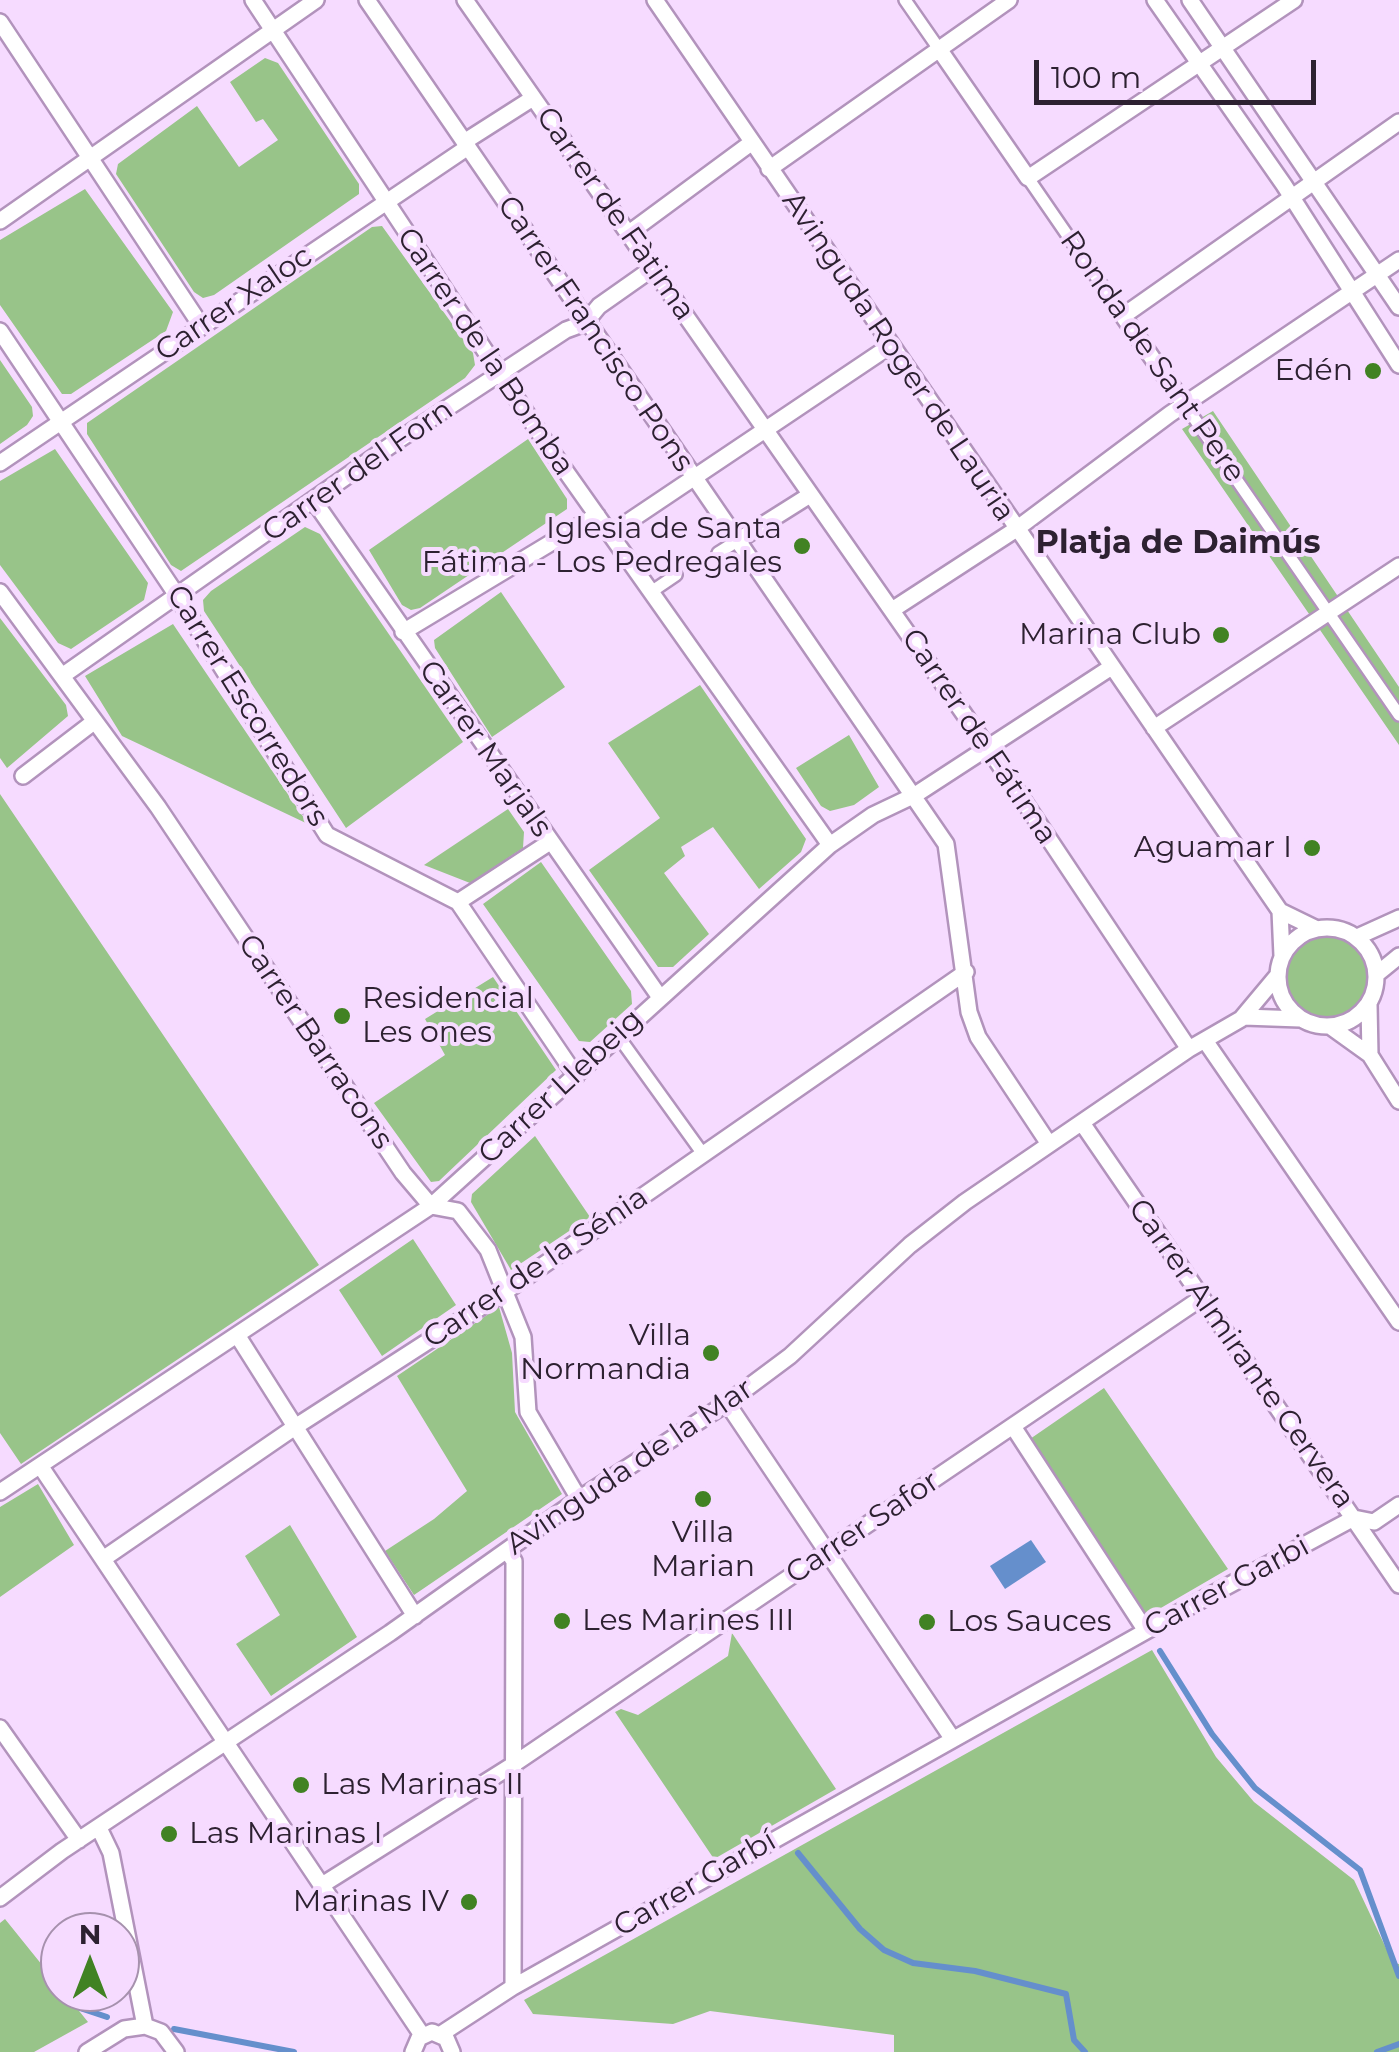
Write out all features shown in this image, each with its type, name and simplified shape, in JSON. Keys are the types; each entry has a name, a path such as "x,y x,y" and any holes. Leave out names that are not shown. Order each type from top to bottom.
{"street":[{"name":"Carrer de la Bomba","path":"253,0 384,204 500,374 830,845"},
{"path":"0,220 316,0"},
{"name":"Carrer Francisco Pons","path":"367,0 584,324 916,795 946,844 978,1037 1049,1144"},
{"name":"Carrer de Fàtima","path":"465,0 764,429"},
{"name":"Avinguda Roger de Lauria","path":"655,0 1280,911"},
{"name":"Ronda de Sant Pere","path":"905,0 1399,715"},
{"path":"769,168 1009,0"},
{"path":"1156,0 1292,198 1399,365"},
{"path":"1190,0 1316,179 1399,307"},
{"path":"1028,178 1294,0"},
{"path":"0,22 202,326"},
{"name":"Carrer Xaloc","path":"0,463 384,204 533,98"},
{"path":"1124,316 1399,122"},
{"path":"629,233 751,144"},
{"path":"892,610 1015,530 1184,404 1399,260"},
{"name":"Carrer del Forn","path":"62,676 500,374 566,330 584,324 599,306 653,268"},
{"name":"Carrer Escorredors","path":"0,331 177,595 327,835 458,902 576,1076"},
{"path":"610,534 890,346"},
{"name":"Carrer de Fátima","path":"764,429 987,747 1189,1049"},
{"path":"718,553 810,495"},
{"name":"Carrer Marjals","path":"314,501 659,996"},
{"path":"403,632 597,516"},
{"path":"1154,728 1399,566"},
{"path":"651,592 676,576"},
{"name":"Carrer Barracons","path":"0,592 158,807 402,1174 431,1206 458,1211 488,1250 523,1336 524,1402 579,1499"},
{"name":"Carrer Llebeig","path":"0,1492 239,1338 431,1206 830,845 873,815 916,795 1110,668"},
{"path":"23,776 95,721"},
{"path":"458,902 550,842"},
{"path":"1300,1019 1280,994 1280,911 1317,929 1345,931 1357,938 1367,948 1377,974"},
{"path":"1357,938 1399,918"},
{"path":"1282,956 1303,934 1317,929"},
{"path":"1370,1055 1369,1004 1377,974 1399,956"},
{"name":"Carrer de la Sénia","path":"103,1559 295,1427 506,1291 966,972"},
{"name":"Avinguda de la Mar","path":"0,1898 579,1499 727,1404 790,1356 910,1245 1049,1144 1189,1049 1244,1017 1277,976"},
{"path":"1331,1027 1359,1016 1369,1004"},
{"path":"1244,1017 1300,1019 1331,1027 1370,1055 1399,1102"},
{"path":"618,1036 702,1154"},
{"path":"1206,1042 1399,1322"},
{"name":"Carrer Almirante Cervera","path":"1082,1122 1399,1585"},
{"name":"Carrer Safor","path":"322,1886 511,1766 1200,1299"},
{"path":"239,1338 414,1616"},
{"path":"727,1404 952,1738"},
{"path":"1014,1428 1146,1630"},
{"path":"41,1466 422,2035"},
{"name":"Carrer Garbi","path":"952,1738 1354,1518 1374,1522 1399,1505"},
{"path":"507,1551 514,1561 513,1987"},
{"path":"0,1728 79,1840"},
{"name":"Carrer Garbí","path":"441,2034 513,1987 952,1738"},
{"path":"100,1828 111,1853 144,2026"},
{"path":"86,2052 124,2029 144,2026 161,2032 176,2052"},
{"path":"422,2035 441,2034 452,2052"},
{"path":"412,2052 422,2035"}],"green space":[{"path":"265,58 278,63 359,184 359,194 214,295 203,298 194,292 116,174 118,164 197,106 239,167 278,140 263,119 256,122 230,82"},
{"path":"85,189 173,312 166,331 71,394 62,394 0,305 0,240"},
{"path":"382,226 473,353 475,365 465,378 181,571 171,565 87,434 87,423 372,227"},
{"path":"0,360 32,407 33,416 0,444"},
{"path":"1213,411 1399,687 1399,745 1182,429"},
{"path":"528,439 567,499 567,509 420,608 411,610 402,605 369,550"},
{"path":"55,449 148,583 144,600 71,649 58,643 0,565 0,481"},
{"path":"305,527 320,534 463,742 346,828 204,611 203,600 211,591"},
{"path":"501,592 565,687 492,737 435,648 434,640"},
{"path":"0,618 66,705 68,716 7,768 0,758"},
{"path":"173,624 308,824 122,736 85,676"},
{"path":"700,685 806,839 801,852 759,889 713,827 681,847 685,856 664,873 709,934 673,967 658,967 589,870 660,818 608,743"},
{"path":"849,735 879,787 854,805 830,811 821,806 796,768"},
{"path":"0,794 319,1265 21,1464 0,1433"},
{"path":"508,809 524,832 523,848 470,883 424,865"},
{"path":"541,862 631,991 632,1004 590,1042 579,1041 483,904"},
{"path":"1327,928 1346,931 1362,942 1373,958 1373,996 1362,1012 1346,1023 1327,1026 1308,1023 1292,1012 1281,996 1278,977 1281,958 1292,942 1308,931"},
{"path":"493,977 556,1070 439,1181 431,1182 374,1103 445,1055 425,1019"},
{"path":"535,1136 590,1217 511,1270 471,1202 472,1194"},
{"path":"413,1239 456,1305 382,1356 339,1290"},
{"path":"499,1307 512,1353 515,1412 562,1494 414,1595 385,1551 434,1519 467,1491 397,1376"},
{"path":"1104,1388 1228,1569 1147,1616 1030,1439"},
{"path":"38,1484 74,1545 0,1597 0,1507"},
{"path":"290,1525 357,1637 271,1696 236,1644 280,1615 245,1556"},
{"path":"732,1633 836,1789 714,1859 615,1712 621,1709 638,1715 728,1656"},
{"path":"1152,1650 1216,1757 1254,1802 1354,1880 1393,1963 1399,1964 1399,2052 894,2052 894,2035 710,2011 673,2024 533,2014 524,2000"},
{"path":"5,1919 40,1962 40,2012 80,2012 88,2022 34,2052 0,2052 0,1923"}],"water":[{"path":"1031,1540 1046,1562 1005,1589 990,1566"}],"waterway":[{"path":"1160,1651 1212,1734 1255,1788 1360,1870 1399,1976"},
{"path":"798,1853 860,1929 884,1950 913,1963 975,1971 1066,1994 1074,2040 1085,2052"},
{"path":"92,2012 107,2017"},
{"path":"174,2029 294,2052"},
{"path":"1377,2052 1399,2044"}],"place":[{"name":"Edén","path":"1373,371"},
{"name":"Iglesia de Santa Fátima - Los Pedregales","path":"802,546"},
{"name":"Marina Club","path":"1221,635"},
{"name":"Aguamar I","path":"1312,848"},
{"name":"Residencial Les ones","path":"342,1016"},
{"name":"Villa Normandia","path":"711,1353"},
{"name":"Villa Marian","path":"703,1499"},
{"name":"Les Marines III","path":"562,1621"},
{"name":"Los Sauces","path":"927,1622"},
{"name":"Las Marinas II","path":"301,1785"},
{"name":"Las Marinas I","path":"169,1834"},
{"name":"Marinas IV","path":"469,1902"}],"district":[{"name":"Platja de Daimús","path":"1178,544"}]}
